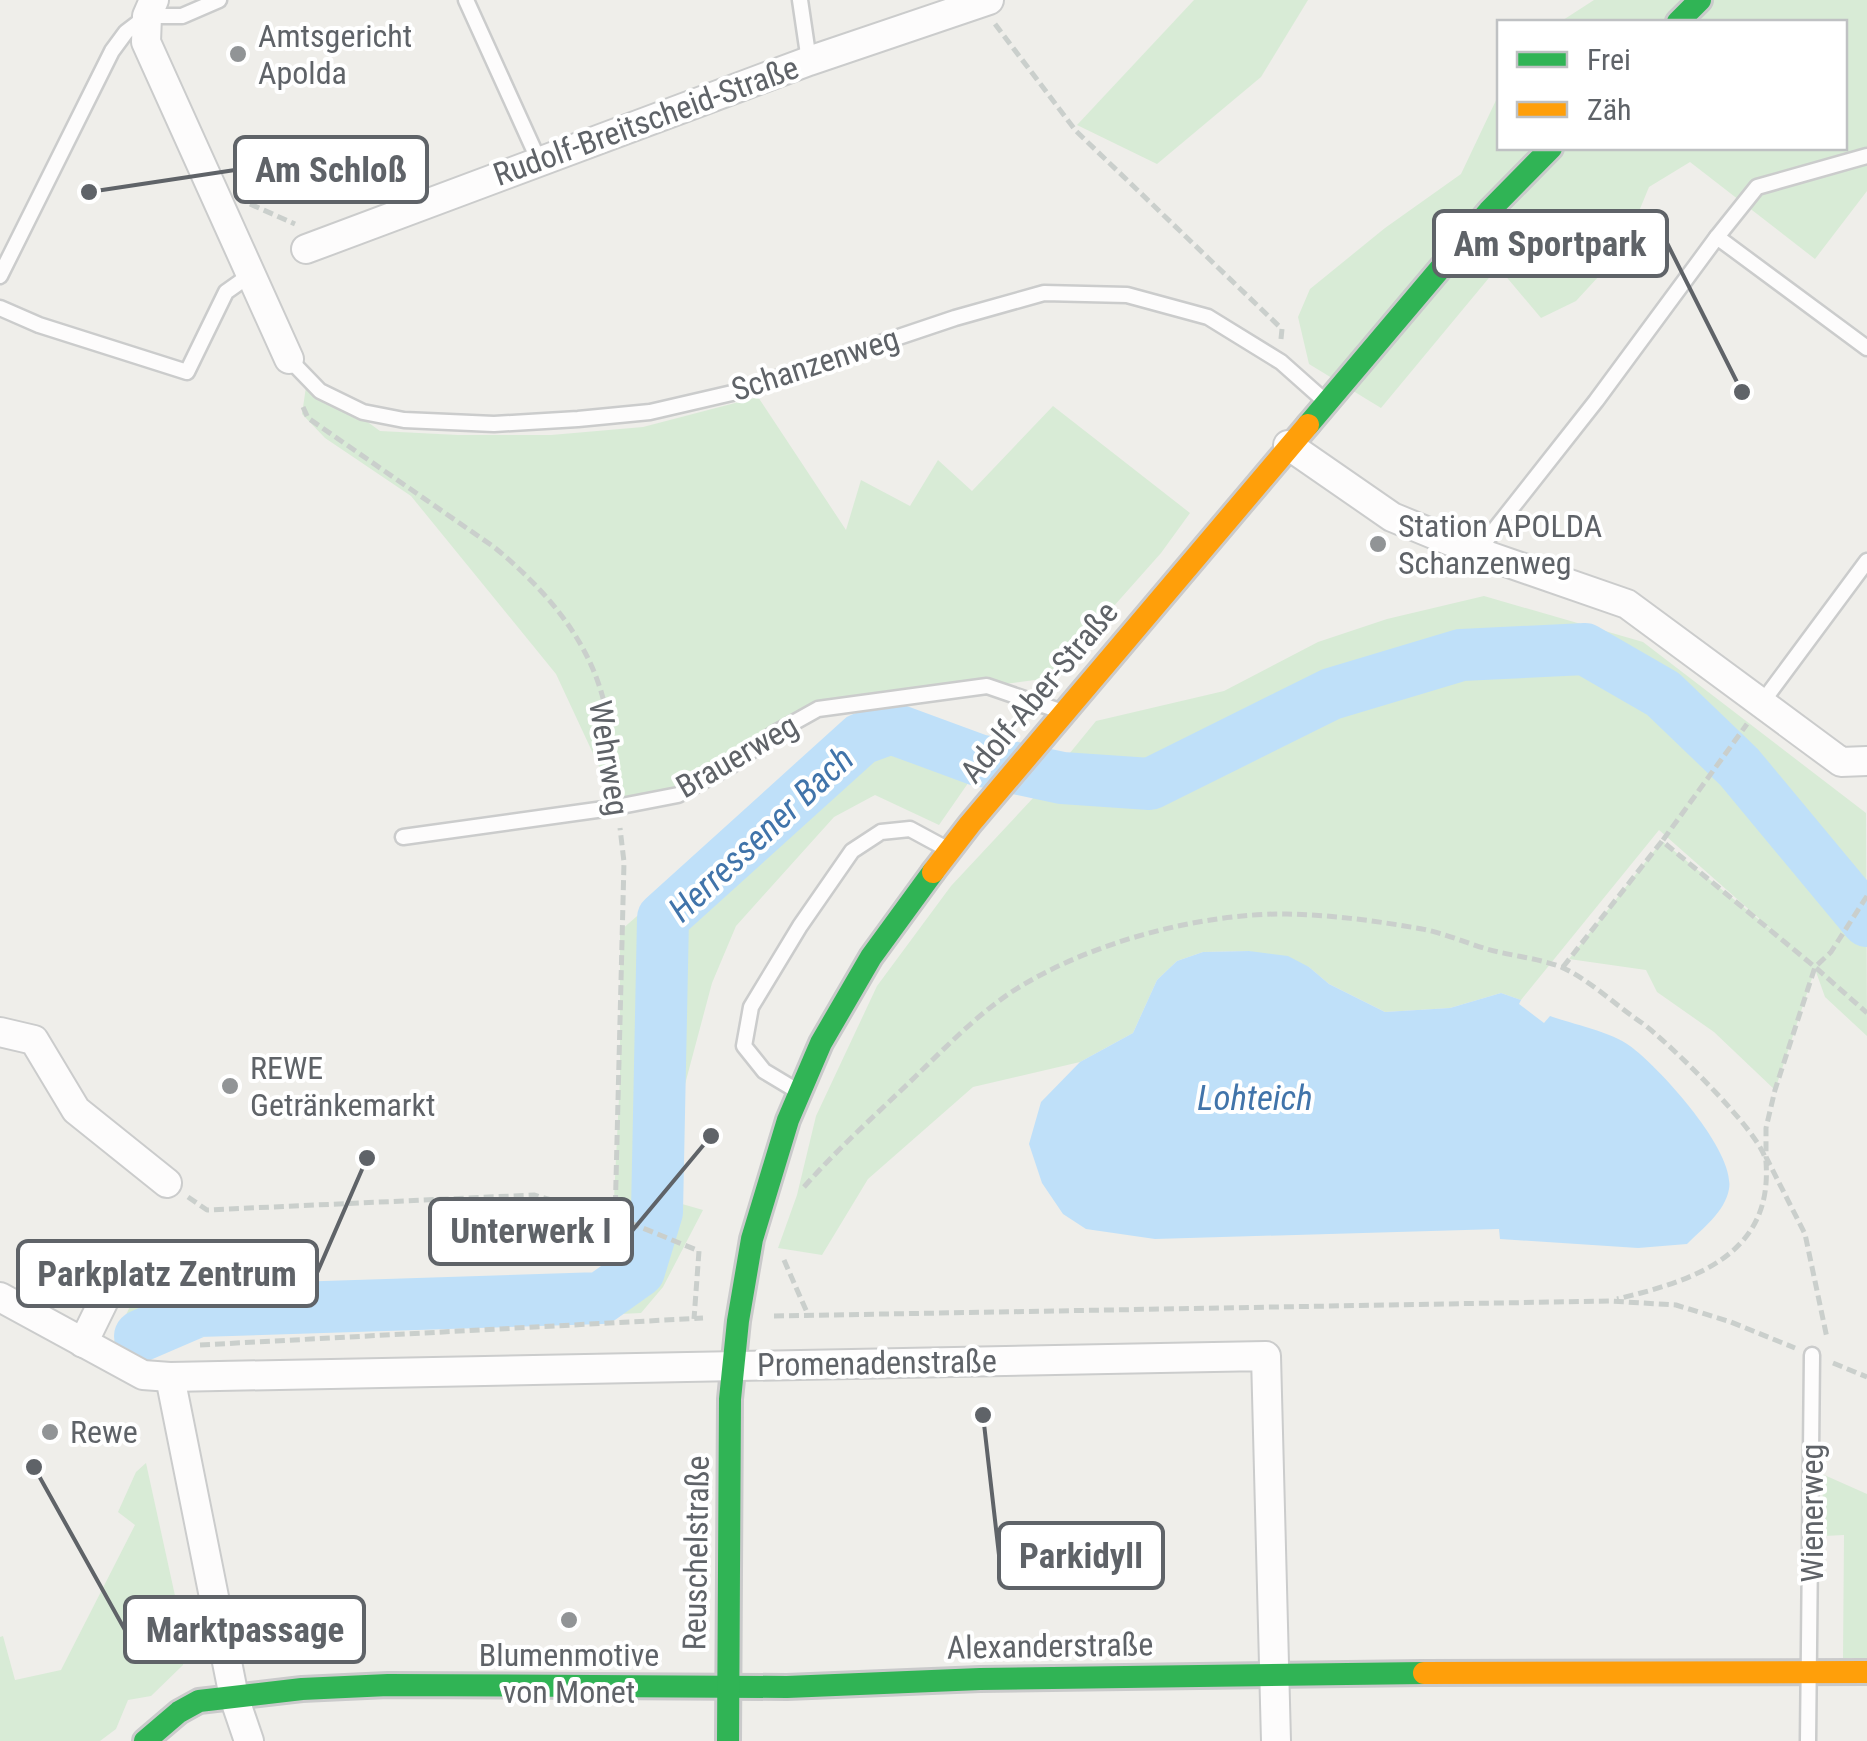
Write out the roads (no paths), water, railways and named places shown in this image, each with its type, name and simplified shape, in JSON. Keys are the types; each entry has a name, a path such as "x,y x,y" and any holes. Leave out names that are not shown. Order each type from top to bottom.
{"main road":[{"path":"1680,20 1700,0"},
{"name":"Adolf-Aber-Straße","path":"732,1366 754,1226 799,1092 846,998 893,922 996,793 1288,446 1489,211 1549,150"},
{"name":"Reuschelstraße","path":"728,1741 732,1366"},
{"name":"Alexanderstraße","path":"145,1741 189,1706 234,1697 388,1685 787,1687 1274,1674 1867,1672"}],"street":[{"name":"Rudolf-Breitscheid-Straße","path":"306,249 809,61 984,2"},
{"path":"150,8 146,42 294,366"},
{"path":"1288,446 1378,510 1477,552 1627,604 1842,762 1867,761"},
{"path":"0,1032 34,1040 76,1110 167,1183"},
{"path":"83,1343 111,1286"},
{"name":"Promenadenstraße","path":"0,1297 142,1376 1266,1356 1274,1674"},
{"path":"170,1377 234,1697 249,1741"},
{"path":"1274,1674 1276,1741"}],"lane":[{"path":"0,276 112,51 126,32 150,8 182,16 219,0"},
{"path":"466,0 538,161"},
{"path":"800,0 809,61"},
{"path":"1477,552 1756,187 1867,156"},
{"path":"1717,237 1867,348"},
{"path":"0,308 39,325 187,372 226,292 250,274"},
{"name":"Schanzenweg","path":"294,366 320,391 363,412 404,420 494,424 650,412 732,393 955,318 1044,293 1127,294 1208,316 1281,362 1327,402"},
{"path":"1761,705 1867,561"},
{"name":"Brauerweg","path":"404,837 678,795 818,709 987,686 1065,712"},
{"path":"799,1092 764,1070 744,1046 751,1007 790,942 852,851 881,832 910,830 950,850"},
{"name":"Wienerweg","path":"1808,1741 1812,1672 1812,1355"}],"water":[{"name":"Lohteich","path":"1249,951 1288,956 1329,984 1385,1012 1450,1008 1501,993 1521,1000 1519,1004 1544,1023 1550,1016 1622,1041 1659,1072 1693,1111 1721,1154 1729,1189 1723,1205 1687,1244 1638,1248 1500,1239 1499,1229 1155,1239 1086,1229 1063,1214 1042,1183 1029,1144 1041,1102 1080,1062 1133,1033 1157,980 1177,961 1203,952"}],"waterway":[{"name":"Herressener Bach","path":"140,1336 198,1311 601,1298 639,1271 657,1212 663,918 861,739 891,728 978,760 1062,778 1150,784 1331,694 1461,655 1585,649 1663,694 1739,767 1867,921"}],"place":[{"name":"Amtsgericht Apolda","path":"238,54"},
{"name":"Am Schloß","path":"89,192"},
{"name":"Am Sportpark","path":"1742,392"},
{"name":"Station APOLDA Schanzenweg","path":"1378,544"},
{"name":"REWE Getränkemarkt","path":"230,1086"},
{"name":"Unterwerk I","path":"711,1136"},
{"name":"Parkplatz Zentrum","path":"367,1158"},
{"name":"Parkidyll","path":"983,1415"},
{"name":"Rewe","path":"50,1432"},
{"name":"Marktpassage","path":"34,1467"},
{"name":"Blumenmotive von Monet","path":"569,1620"}]}
